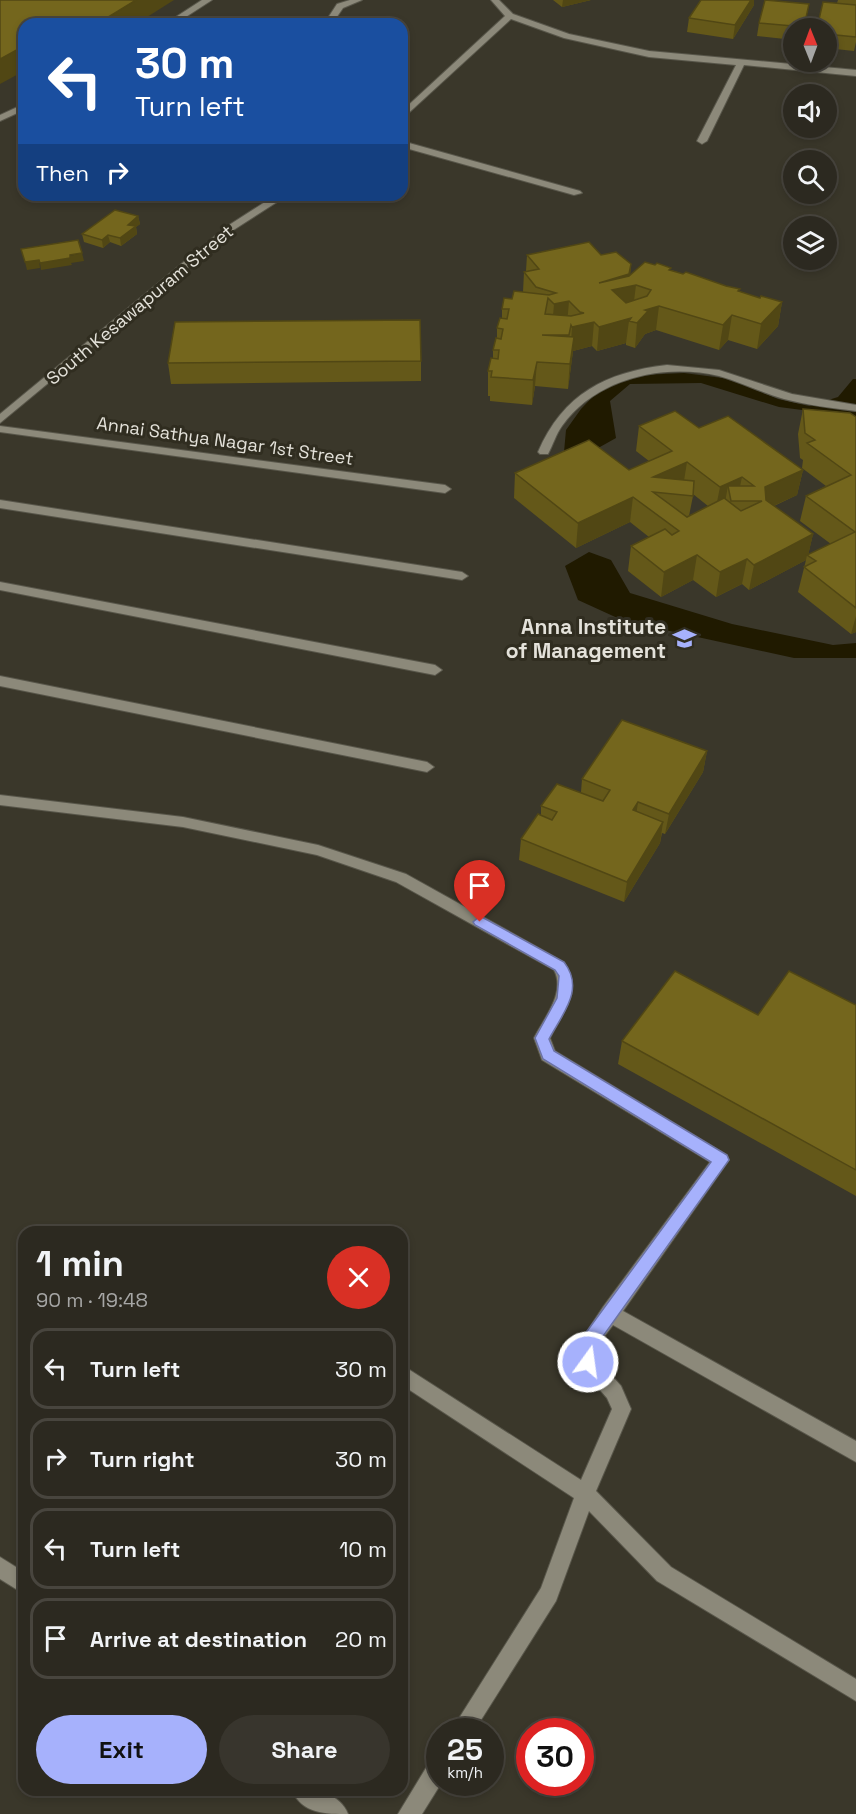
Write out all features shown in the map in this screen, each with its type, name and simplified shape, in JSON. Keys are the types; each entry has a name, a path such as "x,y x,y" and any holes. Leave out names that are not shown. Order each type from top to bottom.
{"street":[{"path":"179,18 208,0"},
{"path":"332,18 340,6 358,0"},
{"path":"495,0 510,16 567,36 649,54 856,73"},
{"path":"408,109 510,16"},
{"path":"702,141 741,63"},
{"path":"0,118 18,110"},
{"path":"408,146 577,193"},
{"name":"South Kesawapuram Street","path":"0,420 230,229 274,201"},
{"path":"544,452 556,425 581,397 609,380 638,373 670,369 708,371 807,401 856,408"},
{"name":"Annai Sathya Nagar 1st Street","path":"0,429 445,489"},
{"path":"0,504 462,576"},
{"path":"0,586 435,670"},
{"path":"0,681 428,767"},
{"path":"0,800 183,822 318,850 401,878 560,966 566,975 567,986 565,998 542,1038 548,1055 722,1160 588,1344 588,1362 614,1392 622,1409 585,1494 549,1594 470,1718"},
{"path":"609,1313 856,1452"},
{"path":"408,1378 585,1494 664,1574 856,1691"},
{"path":"0,1567 18,1580"},
{"path":"409,1814 426,1788"},
{"path":"312,1796 337,1814"}],"shaded area":[{"path":"684,373 730,379 778,399 809,406 838,397 853,379 856,379 856,417 779,407 701,383 630,384 610,401 616,438 591,452 564,452 566,430 581,409 605,384 643,375"},
{"path":"589,552 611,560 630,593 732,624 833,645 856,643 856,658 794,658 624,621 578,600 565,566"}],"building":[{"path":"0,0 136,0 107,18 18,18 18,49 0,59"},
{"path":"701,0 751,0 735,25 689,18"},
{"path":"765,0 809,4 806,18 783,18 783,25 759,23"},
{"path":"823,2 856,5 856,37 837,35 837,18 819,18"},
{"path":"115,210 138,216 128,225 136,226 120,238 108,235 102,240 82,234"},
{"path":"78,240 82,253 70,255 70,258 40,263 39,260 25,262 21,249"},
{"path":"589,242 601,255 616,252 631,264 629,274 599,283 629,276 645,262 655,265 657,263 671,268 669,270 683,274 686,272 740,289 738,291 760,298 761,296 782,302 761,324 732,315 723,325 659,306 645,310 648,311 637,323 629,321 631,318 599,327 594,322 572,327 571,325 569,335 542,335 574,337 570,364 537,362 533,380 491,377 492,371 488,371 491,358 498,359 499,350 493,350 496,338 501,339 503,329 497,328 500,318 507,319 509,309 502,309 504,298 512,299 514,291 549,295 556,293 536,287 524,272 539,269 527,255","holes":["636,285 651,290 647,296 626,303 612,290","548,298 554,304 569,301 584,313 571,316 545,314"]},
{"path":"420,320 421,361 168,363 175,322"},
{"path":"803,409 850,413 856,417 856,608 804,567 816,561 807,555 855,532 806,496 851,475 807,443 815,440 805,433"},
{"path":"675,411 699,428 728,416 803,470 765,487 766,500 813,534 754,565 747,559 720,572 697,555 664,572 631,546 665,529 672,535 679,531 633,497 578,523 515,473 589,440 629,470 672,451 639,426","holes":["687,462 720,487 742,477 754,486 728,486 731,501 762,501 741,511 724,498 687,517 653,492 693,496 694,481 653,477"]},
{"path":"622,720 707,751 669,814 638,802 633,810 663,822 627,882 521,839 538,814 552,820 557,812 541,806 557,784 603,801 610,790 582,779"},
{"path":"675,971 758,1015 789,971 856,1005 856,1170 622,1041"}],"place":[{"name":"Anna Institute of Management","path":"684,639"}],"route":[{"path":"480,922 560,966 566,975 565,998 548,1023 542,1038 548,1055 722,1160 588,1344 588,1362"}]}
